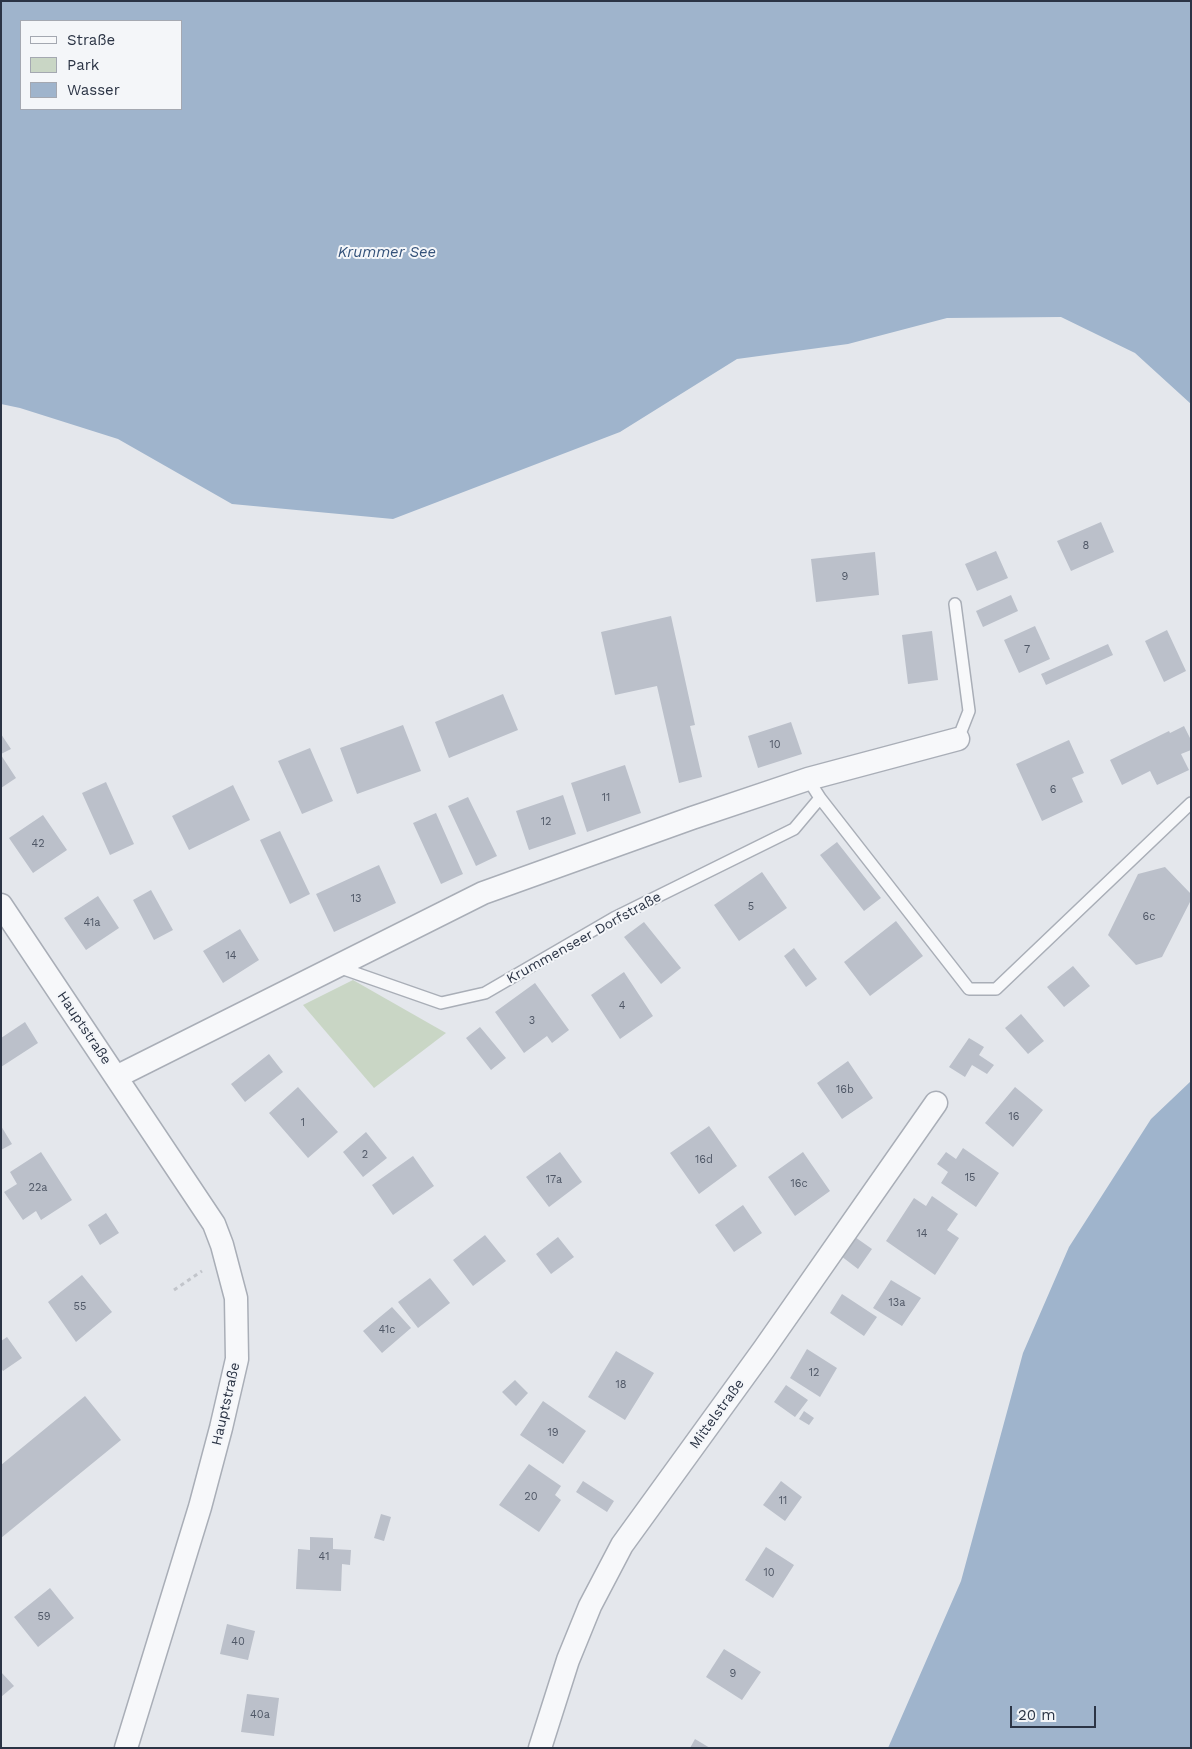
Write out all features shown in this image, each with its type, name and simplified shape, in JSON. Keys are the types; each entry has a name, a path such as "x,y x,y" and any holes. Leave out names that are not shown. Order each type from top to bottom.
{"street":[{"path":"116,1077 483,892 808,779 958,739"},
{"name":"Hauptstraße","path":"1,905 214,1224 222,1245 236,1298 237,1358 200,1507 126,1748"},
{"name":"Mittelstraße","path":"540,1748 568,1660 590,1606 622,1545 770,1341 936,1102"}],"lane":[{"path":"955,604 969,711 958,739"},
{"path":"808,779 820,798 969,989 996,990 1191,803"},
{"name":"Krummenseer Dorfstraße","path":"336,966 441,1003 485,993 614,918 794,829 820,798"}],"green space":[{"path":"353,980 446,1033 374,1088 303,1005"}],"water":[{"name":"Krummer See","path":"1,1 1191,1 1191,404 1135,353 1061,317 947,318 848,344 737,359 620,432 393,519 232,504 118,439 20,408 1,404"},
{"path":"1191,1081 1191,1748 888,1748 961,1581 1023,1353 1069,1247 1151,1119"}],"building":[{"path":"1101,522 1114,552 1071,571 1057,541"},
{"path":"996,551 1008,578 977,591 965,564"},
{"path":"875,552 879,595 816,602 811,559"},
{"path":"1011,595 1018,611 983,627 976,611"},
{"path":"671,616 695,725 690,726 702,777 679,783 657,686 615,695 601,632"},
{"path":"1035,626 1050,659 1019,673 1004,640"},
{"path":"1167,630 1186,671 1164,682 1145,641"},
{"path":"932,631 938,680 908,684 902,635"},
{"path":"1108,644 1113,655 1046,685 1041,674"},
{"path":"503,694 518,730 449,758 435,722"},
{"path":"791,722 802,754 758,768 748,736"},
{"path":"403,725 421,771 357,794 340,748"},
{"path":"1184,726 1191,740 1191,750 1181,754 1189,770 1157,785 1150,771 1122,785 1110,760 1169,731 1170,733"},
{"path":"1,734 11,749 1,754"},
{"path":"1069,740 1084,773 1072,778 1083,802 1042,821 1016,764"},
{"path":"310,748 333,801 302,814 278,761"},
{"path":"1,755 16,778 1,788"},
{"path":"625,765 641,813 587,832 571,783"},
{"path":"106,782 134,844 110,855 82,793"},
{"path":"233,785 250,820 189,850 172,816"},
{"path":"563,795 576,834 529,850 516,811"},
{"path":"468,797 497,856 476,866 448,806"},
{"path":"436,813 463,874 441,884 413,823"},
{"path":"43,815 67,850 33,873 9,838"},
{"path":"280,831 310,894 290,904 260,840"},
{"path":"837,842 881,898 864,911 820,855"},
{"path":"379,865 396,903 334,932 316,894"},
{"path":"1165,867 1191,894 1191,900 1162,957 1136,965 1108,935 1138,874"},
{"path":"762,872 787,908 739,941 714,905"},
{"path":"151,890 173,930 154,940 133,900"},
{"path":"98,896 119,928 86,950 64,918"},
{"path":"896,921 923,956 870,996 844,962"},
{"path":"644,922 681,968 661,984 624,937"},
{"path":"240,929 259,960 223,983 203,951"},
{"path":"794,948 817,979 806,987 784,956"},
{"path":"1073,966 1090,986 1064,1007 1047,987"},
{"path":"624,972 653,1016 620,1039 591,995"},
{"path":"535,983 569,1030 552,1043 547,1036 524,1053 495,1012"},
{"path":"1021,1014 1044,1041 1028,1054 1005,1028"},
{"path":"25,1022 38,1043 1,1067 1,1038"},
{"path":"480,1027 506,1058 491,1070 466,1038"},
{"path":"969,1038 984,1047 979,1055 994,1065 987,1074 972,1065 965,1077 949,1067"},
{"path":"269,1054 283,1072 245,1102 231,1084"},
{"path":"848,1061 873,1098 842,1119 817,1083"},
{"path":"298,1087 338,1132 308,1158 269,1113"},
{"path":"1015,1087 1043,1110 1013,1147 985,1123"},
{"path":"1,1126 12,1144 1,1150"},
{"path":"709,1126 737,1166 699,1194 670,1153"},
{"path":"366,1132 387,1158 363,1177 343,1152"},
{"path":"963,1148 999,1173 976,1207 941,1183 948,1172 937,1164 946,1152 956,1159"},
{"path":"41,1152 72,1200 41,1220 36,1211 23,1220 4,1192 17,1184 10,1172"},
{"path":"560,1152 582,1182 549,1207 526,1177"},
{"path":"803,1152 830,1191 795,1216 768,1177"},
{"path":"413,1156 434,1186 393,1215 372,1185"},
{"path":"932,1196 958,1214 947,1230 959,1238 935,1275 886,1241 914,1198 926,1206"},
{"path":"743,1205 762,1233 734,1252 715,1225"},
{"path":"106,1213 119,1233 100,1245 88,1225"},
{"path":"485,1235 506,1261 473,1286 453,1260"},
{"path":"558,1237 574,1257 551,1274 536,1254"},
{"path":"855,1237 872,1249 858,1269 841,1256"},
{"path":"82,1275 112,1312 76,1342 48,1302"},
{"path":"430,1278 450,1303 418,1328 398,1302"},
{"path":"891,1280 921,1298 902,1326 873,1308"},
{"path":"842,1294 877,1317 864,1336 830,1313"},
{"path":"392,1307 411,1328 382,1353 363,1331"},
{"path":"7,1337 22,1358 3,1371 1,1368 1,1341"},
{"path":"807,1349 837,1368 820,1397 790,1378"},
{"path":"616,1351 654,1373 625,1420 588,1397"},
{"path":"515,1380 528,1393 516,1406 502,1392"},
{"path":"786,1385 808,1400 795,1417 774,1402"},
{"path":"85,1396 121,1440 1,1538 1,1465"},
{"path":"543,1401 586,1431 563,1464 520,1435"},
{"path":"804,1411 814,1418 809,1425 799,1419"},
{"path":"529,1464 561,1486 555,1495 561,1500 539,1532 499,1505"},
{"path":"583,1481 614,1501 607,1512 576,1492"},
{"path":"781,1481 802,1497 785,1521 763,1505"},
{"path":"381,1514 391,1517 384,1541 374,1538"},
{"path":"310,1537 333,1538 333,1549 351,1550 350,1565 342,1564 341,1591 296,1589 298,1549 310,1550"},
{"path":"766,1547 794,1565 773,1598 745,1580"},
{"path":"50,1588 74,1618 38,1647 14,1617"},
{"path":"227,1624 255,1631 248,1660 220,1654"},
{"path":"724,1649 761,1672 742,1700 706,1677"},
{"path":"1,1672 14,1686 1,1697"},
{"path":"247,1694 279,1698 274,1736 241,1732"},
{"path":"695,1739 710,1748 690,1748"}]}
